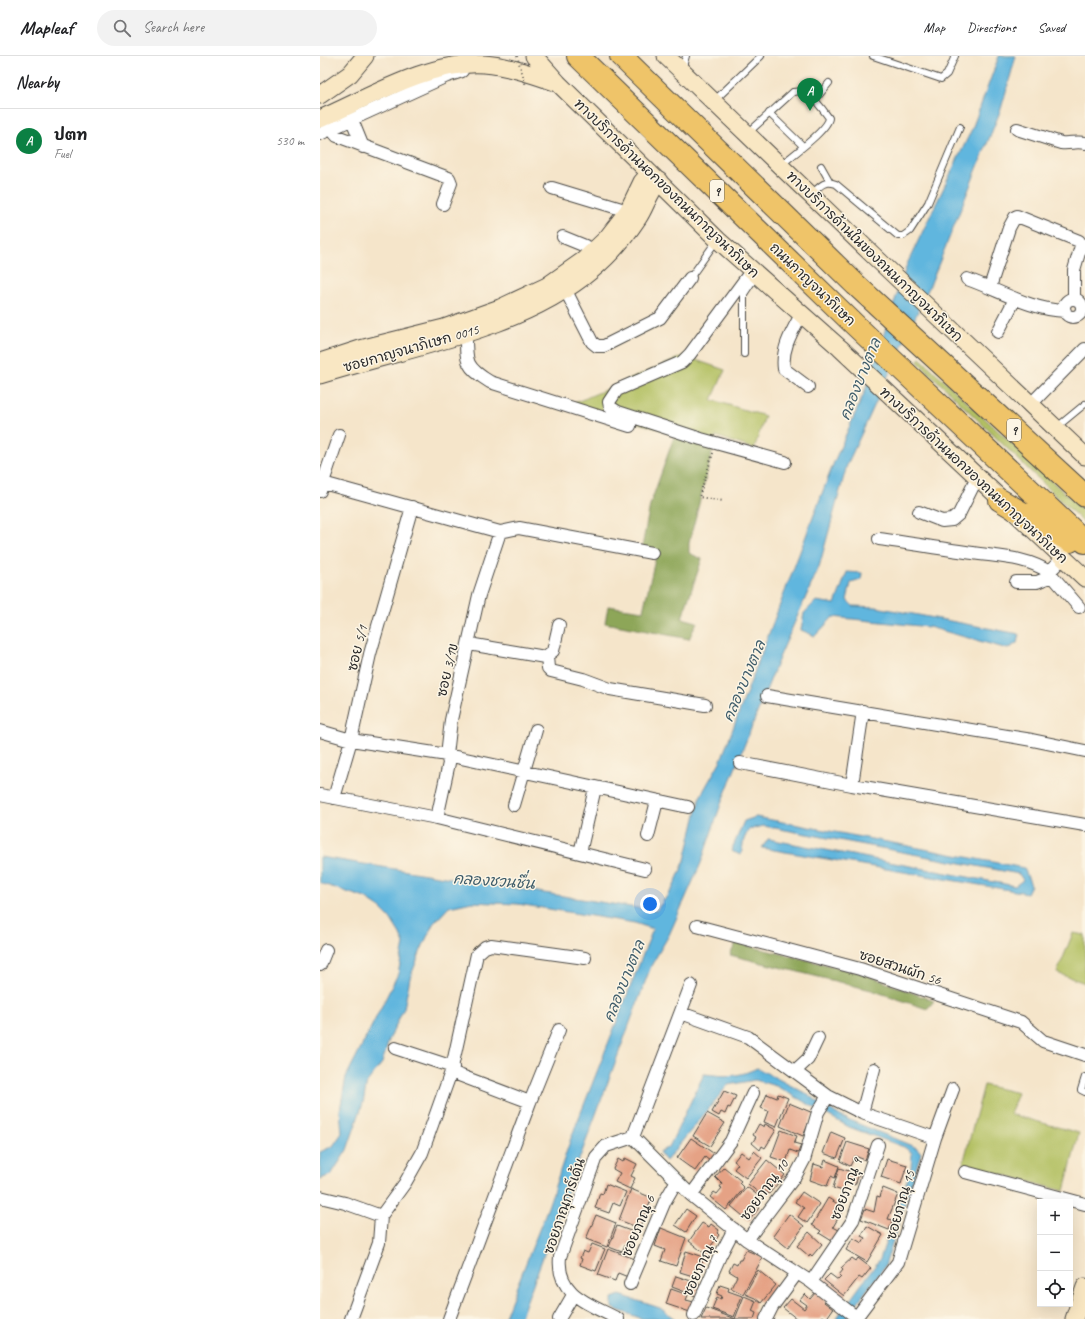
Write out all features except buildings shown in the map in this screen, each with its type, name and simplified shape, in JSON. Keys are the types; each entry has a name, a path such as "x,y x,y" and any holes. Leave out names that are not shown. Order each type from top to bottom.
{"highway":[{"name":"ถนนกาญจนาภิเษก","path":"578,56 856,325 1085,542"},
{"name":"ถนนกาญจนาภิเษก","path":"620,56 856,285 1085,496"},
{"path":"1000,500 1085,549"}],"main road":[{"path":"320,95 350,74 365,56"},
{"name":"ทางบริการด้านนอกของถนนกาญจนาภิเษก","path":"534,56 558,83 718,240 802,313 910,416 1085,578"},
{"name":"ทางบริการด้านในของถนนกาญจนาภิเษก","path":"666,56 684,64 713,102 1085,456"},
{"path":"323,125 430,70 460,64 484,64 515,70 558,83"},
{"name":"ซอยกาญจนาภิเษก 0015","path":"562,283 607,238 628,211 642,182 654,177"},
{"name":"ซอยกาญจนาภิเษก 0015","path":"320,362 447,340 505,319 562,283 592,270 616,246 638,217 652,189 654,177"},
{"name":"ซอยกาญจนาภิเษก 0015","path":"320,375 362,355 500,308 538,297"},
{"path":"1074,1319 1085,1287"}],"street":[{"path":"323,125 352,120 447,76 484,64"},
{"path":"352,120 363,147"},
{"path":"323,125 337,136 363,147 450,178 451,183 443,204"},
{"path":"1017,129 1061,143 1067,144 1075,141 1085,143"},
{"path":"552,188 628,211"},
{"path":"990,287 1009,228 1017,216 1079,241 1080,246 1074,270 1074,299"},
{"path":"563,237 595,250"},
{"path":"755,272 682,362 617,390 609,402 610,407 618,412 701,439 785,462"},
{"path":"562,283 592,342 597,346 604,346 660,318 690,278"},
{"path":"967,279 990,287 1016,299 1052,311 1065,311 1072,316 1082,316 1081,304 1074,299"},
{"path":"998,332 1016,299"},
{"path":"1065,311 1066,302 1074,299"},
{"path":"802,313 786,344 783,363 784,369 808,387"},
{"path":"466,333 466,354 469,366 475,373 490,382 630,426"},
{"path":"1031,404 1085,349"},
{"path":"339,435 322,487 412,507 500,532 519,528 652,553"},
{"path":"919,512 942,521 952,520 959,514 977,478"},
{"name":"ซอย 5/1","path":"334,798 351,740 370,654 412,507"},
{"name":"ซอย 3/1ข","path":"437,818 449,763 447,755 452,720 479,595 500,532"},
{"path":"879,539 973,553 1015,557 1040,566 1051,574 1079,607"},
{"path":"1016,582 1036,582 1051,574 1063,558"},
{"path":"469,644 547,656 553,651 559,625"},
{"path":"547,656 548,668 551,671 583,679 602,687 705,705"},
{"path":"767,696 863,711 1085,751"},
{"path":"852,785 863,711"},
{"path":"514,806 525,773 536,730"},
{"path":"320,731 351,740 447,755 688,807"},
{"path":"740,763 852,785 1085,825"},
{"path":"580,853 595,788"},
{"path":"320,795 437,818 644,869"},
{"path":"648,836 657,800"},
{"name":"ซอยสวนผัก 56","path":"697,926 860,969 1006,1017 1025,1024 1043,1041 1085,1055"},
{"path":"351,1319 379,1243 381,1216 405,1183 422,1153 452,1070 475,959 481,950 490,945 585,958"},
{"path":"320,965 326,950"},
{"path":"691,985 633,1137 676,1182 691,1195 747,1240 811,1282 854,1317"},
{"path":"681,1013 748,1037 795,1071 823,1104 862,1113 935,1138"},
{"path":"449,1319 530,1102 559,1030"},
{"path":"795,1071 808,1059 818,1038"},
{"path":"395,1048 530,1102"},
{"path":"862,1113 874,1069"},
{"name":"ซอยภาณุ 15","path":"854,1317 898,1262 935,1138 953,1089"},
{"path":"691,1195 731,1141 753,1093"},
{"name":"ซอยภาณุ 10","path":"747,1240 796,1174 804,1160 823,1104"},
{"name":"ซอยภาณุการ์เด้น","path":"618,1319 573,1294 561,1275 559,1267 560,1257 594,1162 606,1146 633,1137"},
{"name":"ซอยภาณุ 9","path":"811,1282 853,1220 878,1145"},
{"path":"965,1172 1085,1204"},
{"name":"ซอยภาณุ 6","path":"630,1284 665,1201 676,1182"},
{"path":"320,1197 344,1203 381,1216"},
{"name":"ซอยภาณุ 7","path":"694,1315 720,1256 734,1230"},
{"path":"766,1319 772,1307 797,1273"},
{"path":"559,1319 573,1294"}],"lane":[{"path":"713,102 761,56"},
{"path":"873,56 941,79 947,74 955,56"},
{"path":"815,100 829,83"},
{"path":"747,135 793,92 799,90 815,100 829,118 829,121 780,166"},
{"path":"769,113 803,146"},
{"path":"811,195 823,183 830,182 836,184 898,236 903,236 910,231 928,203 960,127"},
{"path":"820,166 830,182"},
{"path":"690,278 718,240"},
{"path":"744,354 744,294 755,272"},
{"path":"1056,428 1085,404"},
{"path":"1085,1078 1081,1090 1085,1092"}],"path":[{"path":"517,56 526,86"},
{"path":"715,446 699,497 723,501"}],"green space":[{"path":"684,356 725,370 712,400 765,416 754,449 716,436 714,445 572,404"},
{"path":"920,358 1085,512 1085,524 917,361"},
{"path":"675,434 714,445 689,543 689,553 702,559 682,618 697,622 689,639 605,623 608,606 643,611 657,551 642,547 650,505"},
{"path":"1073,933 1085,935 1085,983 1057,973"},
{"path":"736,943 861,973 934,1001 927,1009 871,990 730,955"},
{"path":"984,1085 1018,1093 1010,1114 1079,1133 1064,1191 963,1164"}],"water":[{"path":"999,56 1016,56 1001,109 931,283 847,465 819,567 779,658 721,804 701,863 669,935 651,966 520,1319 504,1319 548,1207 571,1138 653,929 635,923 518,904 472,902 449,907 433,924 421,950 410,978 404,1008 389,1040 382,1063 367,1082 363,1103 347,1150 331,1175 320,1179 320,1152 333,1146 342,1133 340,1110 346,1077 398,974 404,944 400,934 390,918 380,908 365,898 320,883 320,857 656,911 673,888 685,860 700,797 721,760 834,462 865,391 907,264 972,129"},
{"path":"847,572 862,573 861,580 851,583 847,600 853,606 876,607 1019,634 1017,643 1008,649 929,627 833,617 815,636 801,630 804,613 816,601 835,604"},
{"path":"756,817 1024,868 1031,885 1027,893 762,848 768,839 1015,886 1023,880 1019,874 764,826 749,829 744,839 741,855 731,851 744,821"},
{"path":"757,1068 805,1093 840,1116 917,1148 921,1153 885,1266 845,1319 836,1319 880,1259 911,1168 912,1153 904,1147 849,1127 776,1086 755,1080 728,1085 666,1161 659,1152 669,1147 704,1074 725,1076 737,1075"},
{"path":"620,1295 660,1308 675,1319 643,1319 612,1308 612,1298"}],"place":[{"name":"ปตท","path":"810,111"}],"water label":[{"name":"คลองบางตาล","path":"860,379"},
{"name":"คลองบางตาล","path":"744,681"},
{"name":"คลองชวนชื่น","path":"494,881"},
{"name":"คลองบางตาล","path":"624,981"}]}
